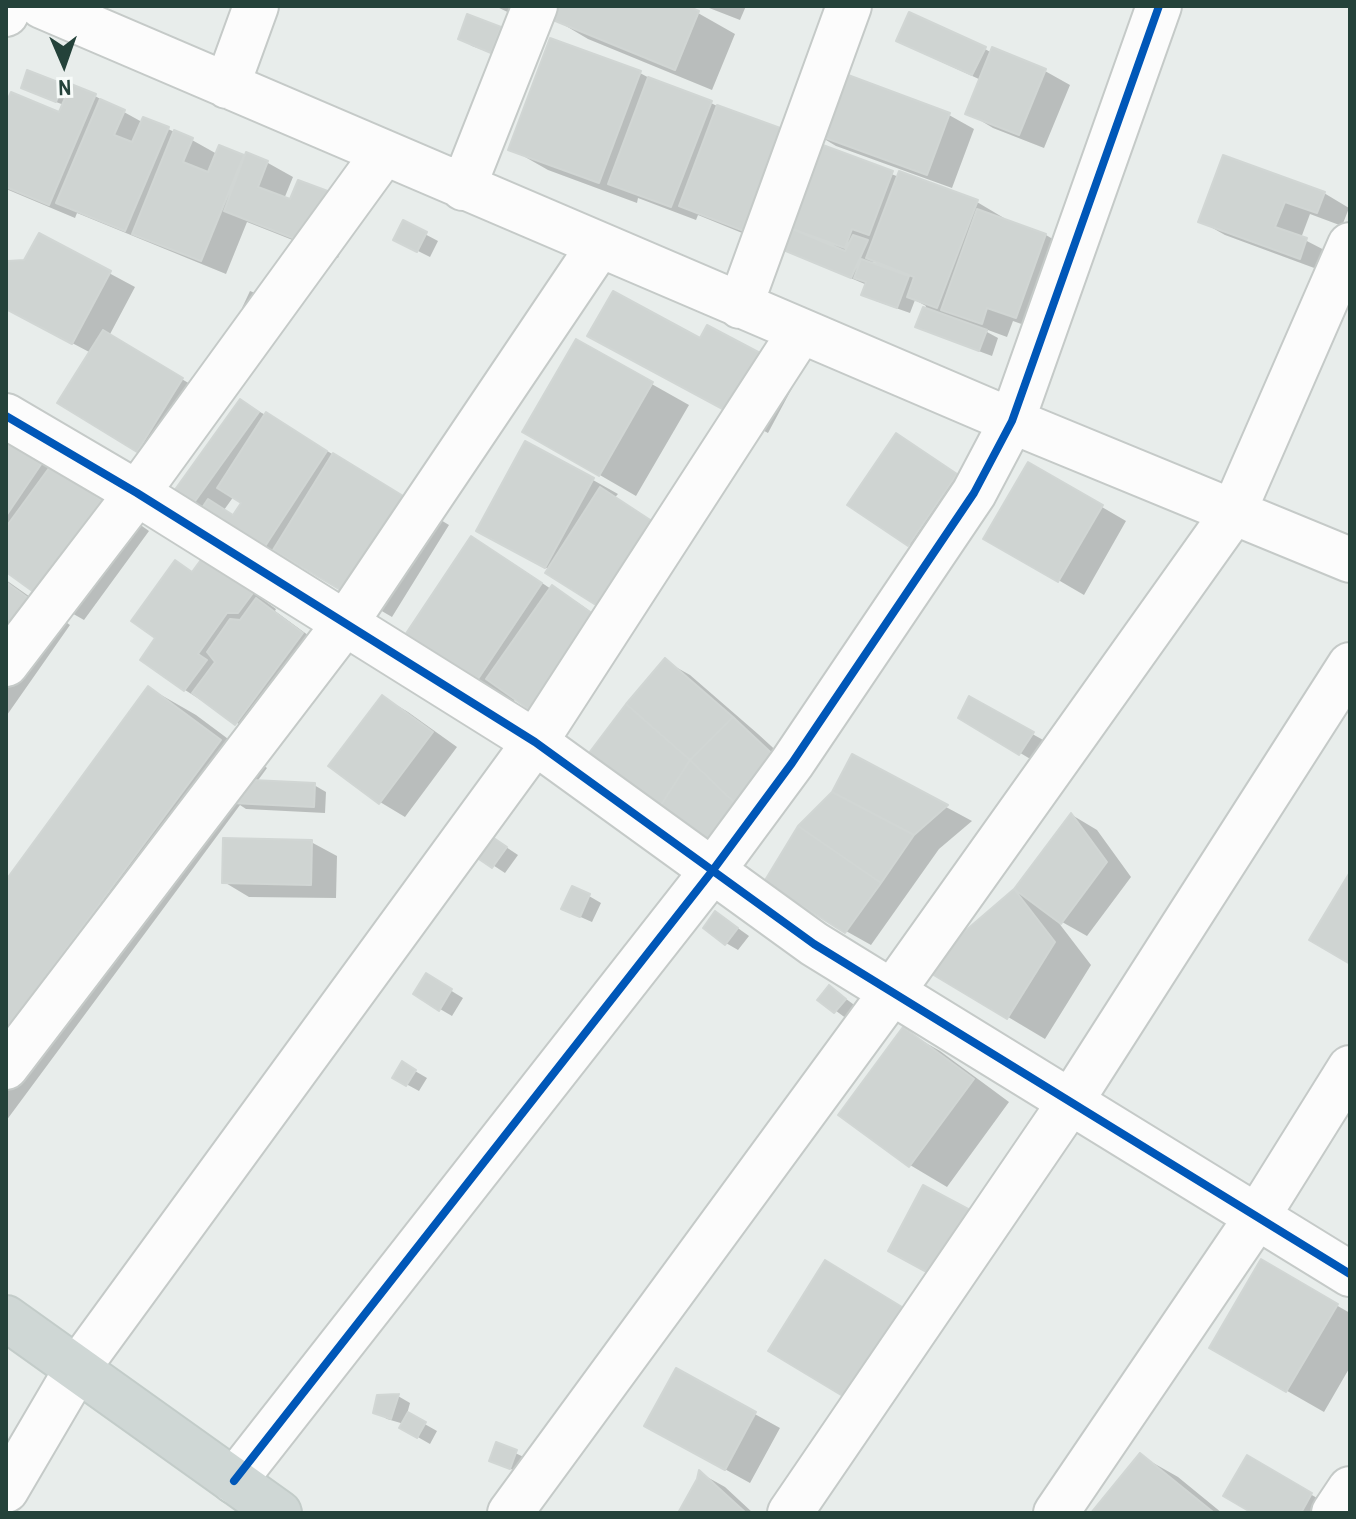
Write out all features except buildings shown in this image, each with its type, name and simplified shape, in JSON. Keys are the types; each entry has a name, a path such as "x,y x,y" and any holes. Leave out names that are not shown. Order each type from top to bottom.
{"main road":[{"path":"6,1318 279,1513"}],"street":[{"path":"6,14 8,6"},
{"path":"42,6 740,306 1350,560"},
{"path":"227,86 256,6"},
{"path":"463,188 535,6"},
{"path":"740,306 849,6"},
{"path":"234,1481 713,870 792,763 974,493 1012,421 1159,6"},
{"path":"6,664 137,493 384,153"},
{"path":"510,1513 892,992 1233,513 1350,245"},
{"path":"6,1067 346,622 599,246"},
{"path":"6,1490 77,1369 535,742 801,331"},
{"path":"6,416 137,493 535,742 814,944 1350,1274"},
{"path":"790,1513 1071,1101 1350,665"},
{"path":"1056,1513 1257,1217 1350,1068"},
{"path":"1334,1513 1350,1489"}],"cycle path":[{"path":"234,1481 713,870 792,763 974,493 1012,421 1159,6"},
{"path":"6,416 137,493 535,742 814,944 1350,1274"}]}
